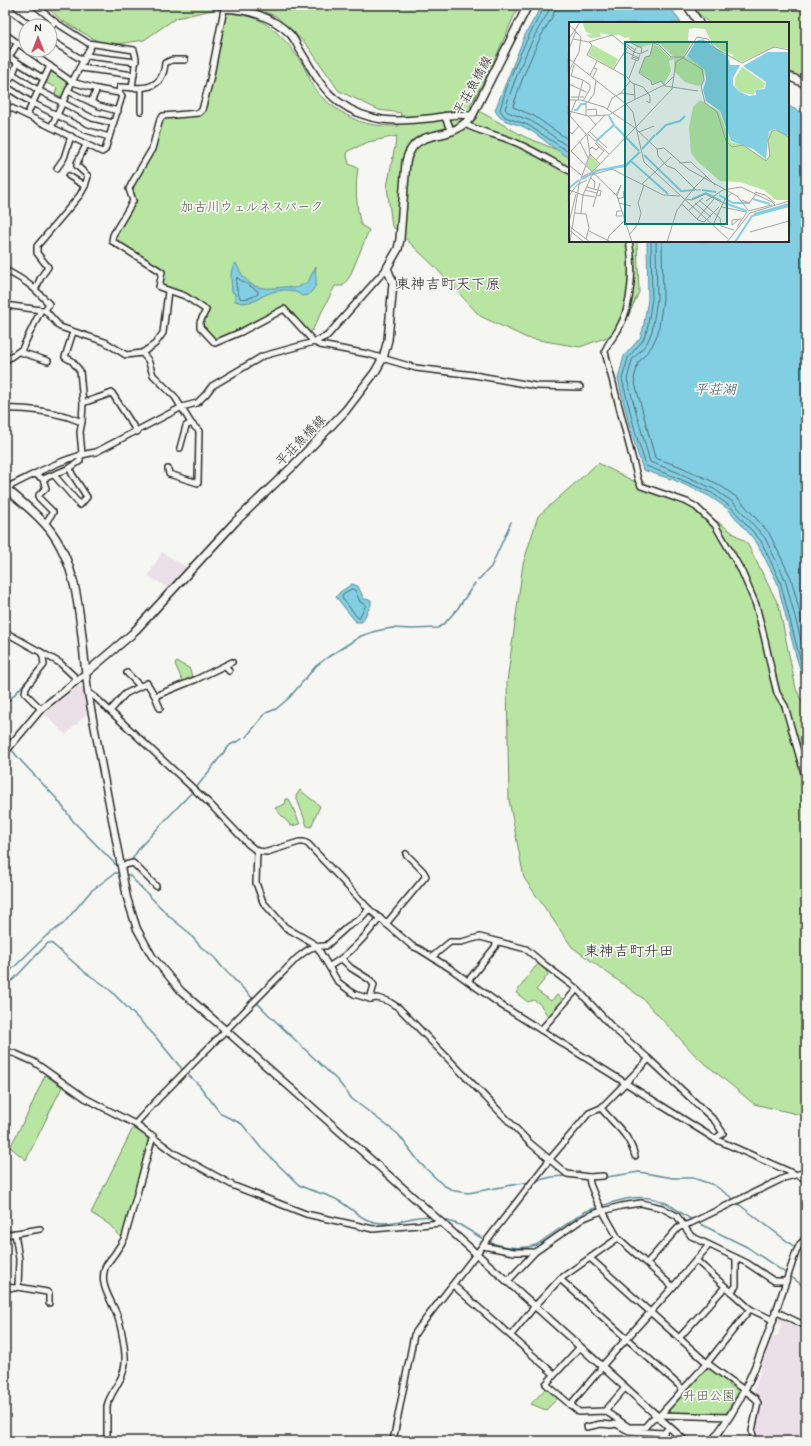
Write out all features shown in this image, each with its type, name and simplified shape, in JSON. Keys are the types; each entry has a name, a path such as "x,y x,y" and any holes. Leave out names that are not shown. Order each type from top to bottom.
{"main road":[{"name":"平荘魚橋線","path":"86,673 132,634 235,522 303,456 356,399 375,372 383,358 388,340 393,283 392,277 387,268 398,249 408,153 417,142 427,137 451,131 464,124 472,116 528,5"},
{"path":"686,5 698,22"},
{"path":"789,76 806,84"},
{"path":"6,488 45,524 60,544 68,562 76,597 86,673"}],"street":[{"path":"35,5 50,18"},
{"path":"5,6 21,18"},
{"path":"472,116 456,114 413,120 386,120 367,117 357,113 339,102 322,86 290,34 271,20 257,14 238,9 224,9 210,80 202,110 199,113 163,116 160,118 152,149 129,190 133,201 113,235 112,241 162,272 159,287 185,296 206,310 200,322 200,327 215,343 241,332 284,309 314,342 320,345 383,358 416,368 474,375 536,386 580,387"},
{"path":"58,24 88,43 134,50 136,62 132,88"},
{"path":"5,34 17,44 5,64"},
{"path":"51,126 92,44"},
{"path":"58,45 84,62"},
{"path":"87,56 136,62"},
{"path":"9,57 44,78"},
{"path":"39,58 72,82 119,93"},
{"path":"5,105 102,152 105,150 118,111 122,96 119,93 120,87 141,88 153,86 164,74 165,63 172,60 185,60"},
{"path":"17,63 13,74 5,86 32,103 57,116 86,130 109,137"},
{"path":"27,115 50,66"},
{"path":"81,68 134,75"},
{"path":"13,74 38,90 92,118 113,123"},
{"path":"141,88 141,111"},
{"path":"91,102 97,89"},
{"path":"68,91 99,106 118,111"},
{"path":"445,116 451,131"},
{"path":"464,124 475,130 494,134 523,145 569,170"},
{"path":"57,168 64,158 71,136"},
{"path":"36,288 41,277 48,268 37,253 37,246 80,196 85,186 88,176 77,166 77,163 86,145"},
{"path":"69,176 85,186"},
{"path":"628,242 631,252 630,284 627,309 619,329 608,344 605,352 638,480 641,486 687,502 696,507 715,525 742,572 756,605 772,677 777,693 785,706 806,780"},
{"path":"6,488 69,459 96,452 137,432 182,407 197,403 212,386 263,356 314,342 327,336 387,268"},
{"path":"5,270 18,276 36,288 49,304 43,310 22,350 5,361"},
{"path":"5,305 43,310 60,327 105,342 126,355 142,354 155,344 163,333 168,290"},
{"path":"43,479 70,468 80,461 80,432 83,403 80,371 72,360 65,357 73,332"},
{"path":"20,352 48,361"},
{"path":"142,354 148,360 153,375 175,397 191,423 199,431 198,483 169,474 168,469"},
{"path":"83,403 112,393 137,432"},
{"path":"5,409 34,410 67,416 75,421 82,421"},
{"path":"180,448 186,426 191,423"},
{"path":"54,475 80,505 87,497 72,474 70,468"},
{"path":"35,474 43,479 46,488 39,495 39,498 53,512 45,524"},
{"path":"5,632 60,663 78,680"},
{"path":"41,652 44,665 26,687 25,693 41,709"},
{"path":"155,696 197,680 232,662"},
{"path":"226,666 229,671"},
{"path":"9,748 41,709 86,673"},
{"path":"86,673 88,693 125,866 123,877 127,898 137,929 152,956 181,991 409,1192 430,1213 625,1388 658,1415 685,1441"},
{"path":"127,673 140,686"},
{"path":"110,711 125,694 147,683 160,708"},
{"path":"88,693 95,697 194,789 248,844 257,850 267,852 299,842 308,844 369,909 412,946 451,969 501,1006 715,1138 806,1179"},
{"path":"257,850 256,883 263,902 285,927 316,945 326,946 347,927 360,919 369,909"},
{"path":"386,924 426,876 406,854"},
{"path":"125,866 133,863 156,886"},
{"path":"330,966 342,959 361,941 380,918"},
{"path":"432,958 450,942 461,942 480,937 526,949 577,989 612,1027 649,1059 715,1121 723,1133 715,1138"},
{"path":"468,981 497,942"},
{"path":"316,945 330,966 338,982 354,994 370,999 377,998 388,1000 399,1008 530,1143 567,1174 589,1177 604,1176"},
{"path":"135,1124 297,958 316,945"},
{"path":"342,959 351,968 374,984 370,999"},
{"path":"541,1030 577,989"},
{"path":"5,1051 34,1062 85,1098 135,1124 174,1153 234,1186 306,1214 373,1229 441,1222"},
{"path":"393,1441 414,1335 534,1179 589,1113 600,1108 649,1059"},
{"path":"600,1108 626,1136 631,1144 635,1156"},
{"path":"107,1441 108,1401 123,1376 125,1356 117,1315 105,1288 103,1278 105,1267 125,1237 153,1136"},
{"path":"647,1263 678,1228 784,1178 806,1172"},
{"path":"589,1177 590,1184 598,1203 618,1238 673,1287"},
{"path":"507,1282 535,1252 584,1218 603,1210 631,1203 641,1203 662,1208 677,1216 691,1236 747,1263 774,1281 786,1281"},
{"path":"5,1235 40,1229"},
{"path":"15,1233 19,1259 18,1287"},
{"path":"511,1335 560,1279 618,1238"},
{"path":"712,1441 729,1417 745,1390 756,1367 796,1252 800,1244 806,1238"},
{"path":"570,1404 709,1245"},
{"path":"482,1246 514,1252 535,1252"},
{"path":"590,1258 707,1363 755,1398 758,1403 752,1431 754,1441"},
{"path":"731,1292 736,1286 736,1258"},
{"path":"696,1260 724,1287 750,1308 773,1320"},
{"path":"560,1279 683,1389"},
{"path":"453,1285 554,1374"},
{"path":"5,1286 47,1292 49,1294 49,1303"},
{"path":"679,1338 724,1287"},
{"path":"580,1347 546,1384 579,1412 605,1411 630,1427 645,1427 707,1363 750,1308"},
{"path":"775,1311 806,1326"},
{"path":"605,1411 625,1388"},
{"path":"658,1415 729,1417"},
{"path":"587,1427 616,1424 629,1431 664,1433 669,1427"}],"shaded area":[{"path":"162,552 188,568 170,589 148,576"},
{"path":"78,686 84,689 88,712 66,735 44,713"},
{"path":"781,1316 806,1328 806,1441 758,1441 756,1437 755,1426 760,1402 754,1390 772,1337 778,1335 781,1326 777,1317"}],"green space":[{"path":"45,5 236,5 176,18 144,40 106,46 61,20"},
{"name":"加古川ウェルネスパーク","path":"243,5 519,5 490,70 470,106 525,137 569,155 569,242 637,242 639,292 621,332 580,347 527,338 480,316 434,266 392,226 387,187 397,136 368,142 348,151 347,156 349,164 358,168 356,196 361,225 369,230 350,276 343,286 335,286 312,331 309,332 284,306 219,339 215,339 203,326 203,322 210,310 185,293 163,287 160,283 163,270 115,240 115,236 137,201 133,190 134,185 154,151 162,120 203,114 214,76 225,15 228,13 252,17 268,25 281,37 298,58 317,92 326,101 346,115 369,124 399,126 401,113 379,110 339,91 307,45 276,16"},
{"path":"689,5 806,5 806,66 799,77 789,74 789,22 708,22"},
{"path":"50,71 69,83 62,97 55,94 57,88 46,83"},
{"path":"598,463 641,485 690,502 747,543 779,606 796,689 806,710 806,1116 754,1104 696,1056 642,998 572,947 524,878 509,800 507,682 523,564 538,516"},
{"path":"177,662 189,668 193,678 183,682 175,664"},
{"path":"300,790 320,806 311,827 307,826 296,796"},
{"path":"286,799 289,799 300,824 291,826 275,808 285,804"},
{"path":"539,964 546,970 548,975 536,990 551,1001 557,995 564,1000 549,1018 540,1004 534,1000 528,1002 516,993 535,967"},
{"path":"45,1075 62,1087 26,1160 10,1147 28,1113"},
{"path":"133,1128 146,1135 148,1141 122,1239 110,1225 91,1213"},
{"name":"升田公園","path":"705,1368 708,1368 729,1382 728,1385 731,1387 733,1385 736,1387 739,1393 724,1415 670,1412 669,1409"},
{"path":"546,1388 558,1398 546,1410 531,1404"}],"water":[{"path":"542,5 669,5 680,22 569,22 569,157 526,128 504,120 495,110 525,35"},
{"name":"平荘湖","path":"789,106 806,114 806,687 796,656 777,582 757,543 728,509 709,496 674,480 643,470 631,432 618,379 624,356 640,338 648,299 647,242 789,242"},
{"path":"236,263 240,272 249,283 261,288 299,287 308,282 316,266 316,285 308,295 302,296 292,291 282,290 260,297 255,301 243,303 235,301 235,294 232,292 231,277 232,269"},
{"path":"352,584 358,586 364,599 371,600 371,605 362,622 356,622 336,597 340,592"}],"waterway":[{"path":"478,580 491,567 511,522"},
{"path":"246,737 266,713 276,709 289,698 316,666 328,657 361,636 376,631 392,628 438,628 445,623 458,608 475,583"},
{"path":"5,705 41,665"},
{"path":"196,788 230,745 242,739"},
{"path":"10,748 57,799 73,821 119,868"},
{"path":"131,861 140,847 193,791"},
{"path":"5,974 8,973 45,937 63,924 91,891 115,873 120,873"},
{"path":"124,874 129,875 170,917 187,931 201,947 214,957 267,1013 338,1081 352,1099 398,1134 420,1163 443,1185 455,1191 468,1193 529,1182"},
{"path":"5,983 13,980 48,943 51,943 86,973 112,992 154,1035 182,1069 199,1085 221,1114 242,1124 261,1148 299,1185 334,1198 370,1221 390,1223 427,1216 433,1217"},
{"path":"594,1179 639,1172 673,1178 693,1178 714,1185 735,1200"},
{"path":"535,1181 552,1177 566,1176"},
{"path":"602,1206 626,1199 642,1197 650,1198 666,1203 693,1220"},
{"path":"737,1203 796,1248"},
{"path":"488,1242 512,1247 531,1247 584,1212 598,1207"},
{"path":"442,1219 460,1225 485,1240"},
{"path":"696,1222 747,1247 787,1274"},
{"path":"799,1250 806,1254"},
{"path":"790,1276 806,1288"}],"district":[{"name":"東神吉町天下原","path":"448,284"},
{"name":"東神吉町升田","path":"629,951"}]}
